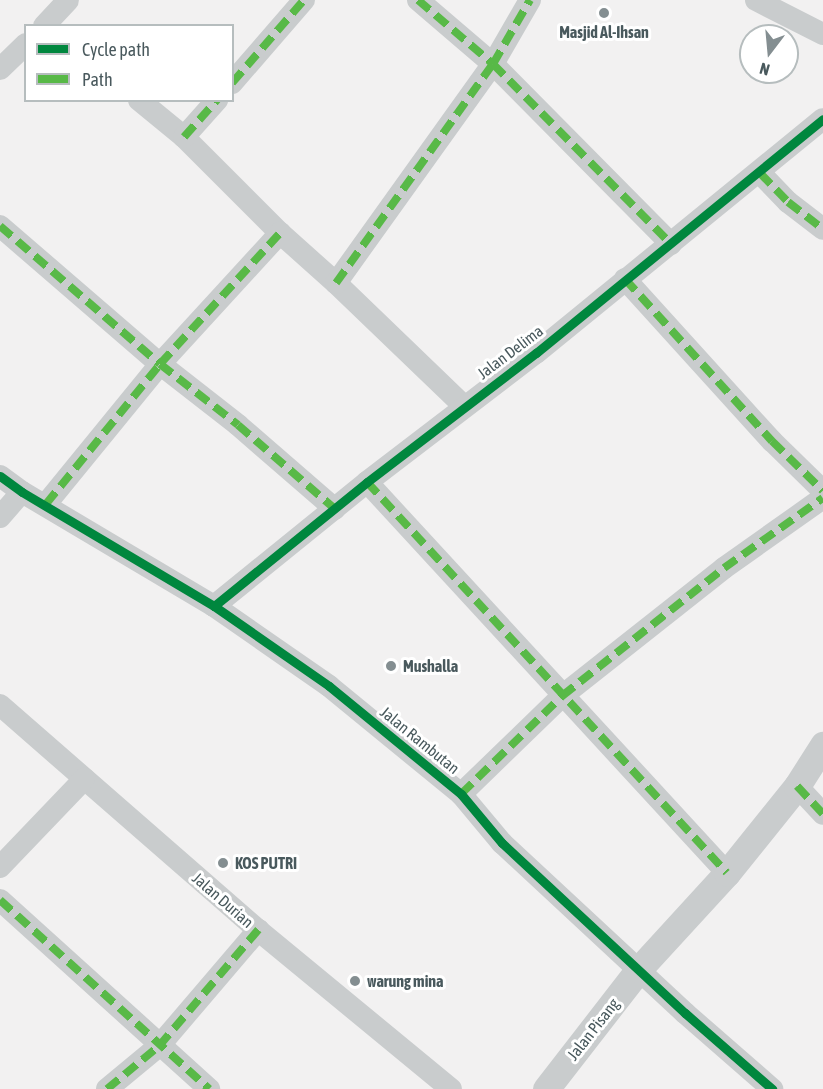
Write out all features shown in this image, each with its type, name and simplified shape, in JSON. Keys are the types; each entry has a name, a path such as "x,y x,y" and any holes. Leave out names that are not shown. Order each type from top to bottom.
{"street":[{"path":"46,24 68,0"},
{"path":"234,81 304,0"},
{"path":"418,0 493,64 671,244"},
{"path":"336,283 493,64 530,0"},
{"path":"756,0 823,34"},
{"path":"0,69 24,46"},
{"path":"141,102 184,137 280,234 336,283 464,406"},
{"path":"184,137 215,102"},
{"name":"Jalan Delima","path":"214,606 367,482 536,353 625,279 760,173 823,119"},
{"path":"760,173 788,202 823,229"},
{"path":"0,226 160,364 238,425 335,509"},
{"path":"46,504 160,364 280,234"},
{"path":"625,279 772,441 823,491"},
{"name":"Jalan Rambutan","path":"0,476 22,492 46,504 214,606 329,686 461,794 502,843 772,1089"},
{"path":"367,482 727,873"},
{"path":"0,517 22,492"},
{"path":"461,794 562,696 724,568 823,498"},
{"name":"Jalan Durian","path":"0,705 258,930 451,1089"},
{"name":"Jalan Pisang","path":"546,1089 639,969 727,873 797,786 823,745"},
{"path":"0,867 84,779"},
{"path":"797,786 823,814"},
{"path":"0,900 209,1089"},
{"path":"107,1089 159,1046 258,930"}],"marked path":[{"path":"234,81 304,0"},
{"path":"418,0 493,64 671,244"},
{"path":"336,283 493,64 530,0"},
{"path":"184,137 215,102"},
{"path":"760,173 788,202 823,229"},
{"path":"0,226 160,364 238,425 335,509"},
{"path":"46,504 160,364 280,233"},
{"path":"625,279 772,441 823,491"},
{"path":"367,482 727,873"},
{"path":"461,794 562,696 724,568 823,498"},
{"path":"797,786 823,814"},
{"path":"0,900 209,1089"},
{"path":"107,1089 159,1046 258,930"}],"cycle path":[{"path":"214,606 367,482 536,353 823,119"},
{"path":"0,476 22,492 214,606 329,686 461,794 502,843 685,1013 772,1089"}],"place":[{"name":"Masjid Al-Ihsan","path":"604,13"},
{"name":"Mushalla","path":"391,666"},
{"name":"KOS PUTRI","path":"223,863"},
{"name":"warung mina","path":"355,981"}]}
